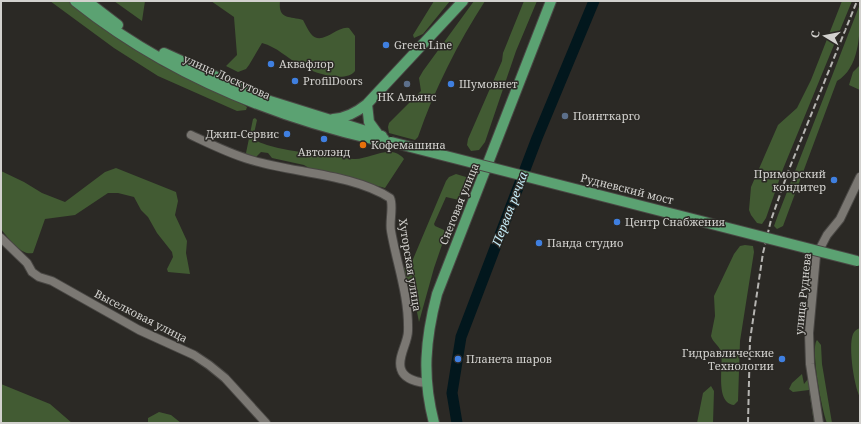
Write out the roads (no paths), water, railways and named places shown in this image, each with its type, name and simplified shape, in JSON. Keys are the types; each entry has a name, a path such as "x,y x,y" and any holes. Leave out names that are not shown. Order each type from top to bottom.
{"main road":[{"name":"улица Лоскутова","path":"76,1 98,19 132,42 180,70 269,109 358,132"},
{"name":"улица Лоскутова","path":"86,1 121,27 171,57 270,101 329,120 379,140 384,138"},
{"path":"329,120 342,118 358,112 463,1"},
{"name":"Снеговая улица","path":"434,423 426,383 427,343 437,294 551,1"},
{"path":"358,132 367,104"},
{"path":"367,104 369,122 384,138"},
{"name":"Рудневский мост","path":"384,138 859,262"}],"street":[{"name":"Хуторская улица","path":"191,135 250,160 300,172 325,176 368,188 390,198 392,209 390,220 391,229 397,265 405,292 408,314 408,333 399,364 404,375 416,381 426,383"},
{"name":"улица Руднева","path":"819,423 810,364 809,333 816,256 827,235 840,219 860,177"},
{"name":"Выселковая улица","path":"1,238 39,277 52,282 139,330 194,355 225,378 266,423"}],"waterway":[{"name":"Первая речка","path":"457,423 452,393 461,337 537,138 594,1"}],"railway":[{"path":"748,423 750,340 763,253 771,220 788,172 857,1"}],"place":[{"name":"Green Line","path":"386,45"},
{"name":"Аквафлор","path":"271,64"},
{"name":"ProfilDoors","path":"295,81"},
{"name":"НК Альянс","path":"407,84"},
{"name":"Шумовнет","path":"451,84"},
{"name":"Поинткарго","path":"565,116"},
{"name":"Джип-Сервис","path":"287,134"},
{"name":"Автолэнд","path":"324,139"},
{"name":"Кофемашина","path":"363,145"},
{"name":"Приморский кондитер","path":"834,180"},
{"name":"Центр Снабжения","path":"617,222"},
{"name":"Панда студио","path":"539,243"},
{"name":"Планета шаров","path":"458,359"},
{"name":"Гидравлические Технологии","path":"782,359"}]}
